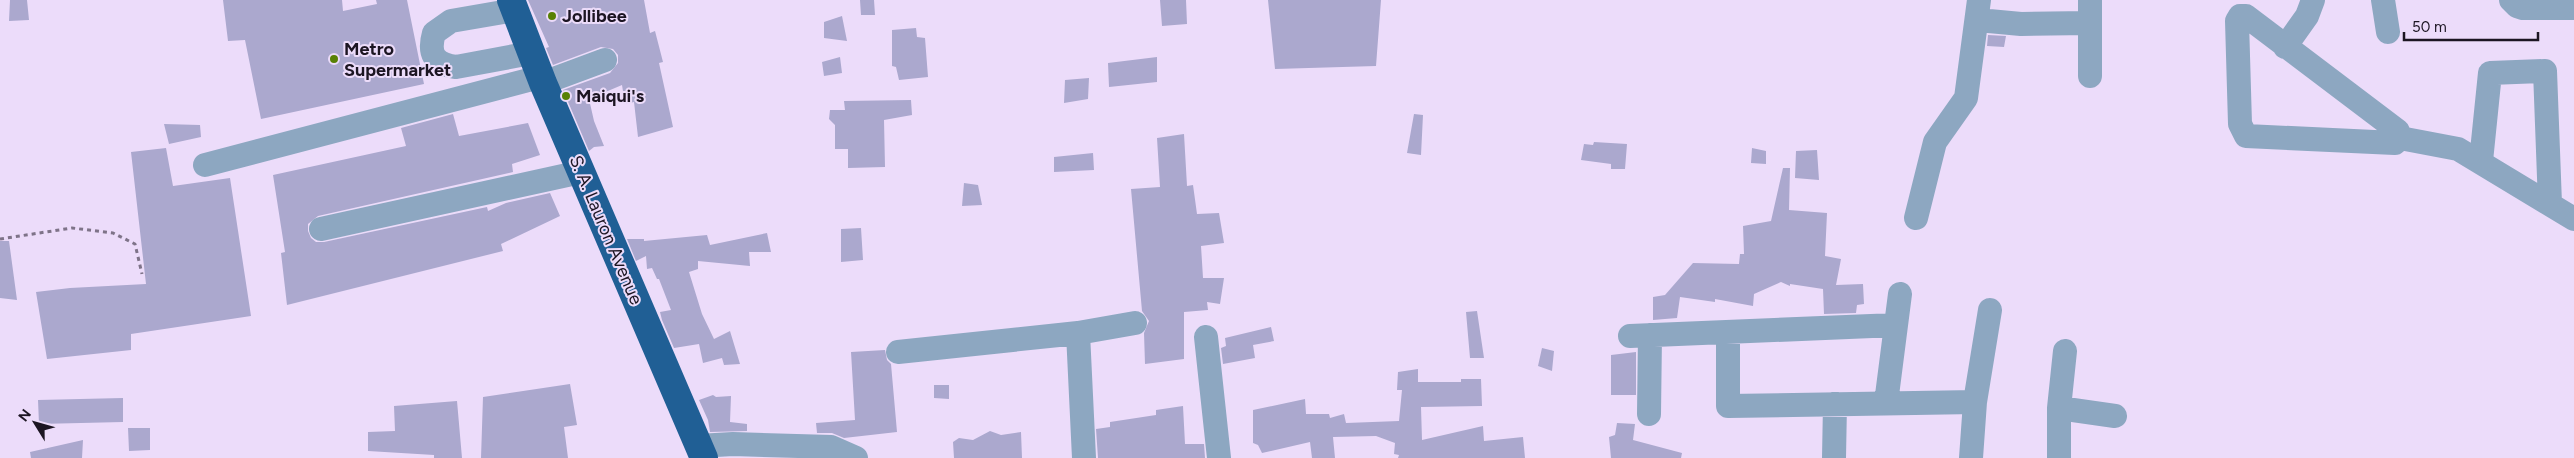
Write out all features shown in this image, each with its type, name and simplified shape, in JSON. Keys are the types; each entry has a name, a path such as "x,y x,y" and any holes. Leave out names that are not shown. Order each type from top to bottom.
{"highway":[{"name":"S. A. Lauron Avenue","path":"513,5 538,71 701,452"}],"street":[{"path":"2090,0 2088,23 2090,76"},
{"path":"2285,46 2307,16 2313,0"},
{"path":"2383,0 2388,32"},
{"path":"2511,0 2516,6 2523,8 2574,8"},
{"path":"513,5 451,21 434,34 431,51 434,57 447,66 538,71"},
{"path":"1916,218 1935,142 1966,98 1979,10 2020,24 2088,23"},
{"path":"2240,16 2246,16 2398,131 2400,138 2395,143 2246,136 2240,124 2237,21 2240,16"},
{"path":"205,165 538,71 605,60"},
{"path":"2480,161 2490,73 2544,71 2550,204"},
{"path":"2400,138 2458,149 2574,218"},
{"path":"321,229 581,172"},
{"path":"1886,404 1900,294"},
{"path":"1970,458 1975,402 1990,310"},
{"path":"898,352 1078,333 1135,323"},
{"path":"1649,414 1640,336 1896,326"},
{"path":"1728,332 1728,406 1975,402"},
{"path":"1078,333 1084,458"},
{"path":"1206,337 1219,458"},
{"path":"2059,458 2059,408 2065,351"},
{"path":"1834,458 1835,404"},
{"path":"2059,408 2115,416"},
{"path":"701,452 733,444 831,447 856,458"}],"path":[{"path":"0,238 72,228 113,233 135,244 142,274"}],"building":[{"path":"10,0 27,0 29,20 9,21"},
{"name":"Metro Supermarket","path":"223,0 342,0 343,11 377,4 376,0 407,0 424,84 261,119 245,40 228,41"},
{"path":"528,0 644,0 650,33 655,31 663,62 659,63 673,127 638,137 634,102 625,104 622,85 589,99 594,121 604,146 594,147 589,151 563,90 610,73 618,63 618,55 613,49 601,47 553,65 546,48 549,47"},
{"path":"860,0 874,0 875,15 861,15"},
{"path":"1160,0 1186,0 1187,24 1162,26"},
{"path":"1268,0 1381,0 1376,66 1275,69"},
{"path":"842,16 847,41 824,38 824,22"},
{"path":"916,28 917,37 925,38 928,77 899,80 896,67 892,66 892,30"},
{"path":"1988,35 2006,36 2004,47 1987,46"},
{"path":"840,57 842,73 824,76 822,62"},
{"path":"1157,57 1157,82 1109,87 1108,63"},
{"path":"1089,78 1088,99 1064,103 1065,80"},
{"path":"911,100 912,115 884,120 885,167 848,168 848,149 835,149 835,125 829,119 830,110 845,110 844,101"},
{"path":"453,114 459,136 528,123 540,155 512,164 513,172 318,216 308,224 311,238 316,242 324,242 487,207 488,211 506,203 550,193 560,216 501,244 503,251 287,305 281,253 285,252 273,175 406,146 401,128"},
{"path":"1414,114 1423,115 1421,155 1407,153"},
{"path":"164,124 200,125 201,137 169,144"},
{"path":"1184,134 1187,186 1193,185 1197,214 1219,213 1224,243 1201,246 1203,278 1224,278 1220,304 1207,302 1208,310 1184,312 1184,359 1145,364 1144,333 1149,321 1142,311 1131,189 1160,187 1157,138"},
{"path":"1594,142 1627,144 1625,169 1611,169 1611,164 1581,160 1584,144 1593,145"},
{"path":"166,148 173,186 230,178 251,316 131,334 131,350 47,359 36,292 70,288 146,284 131,152"},
{"path":"1752,148 1766,151 1766,164 1751,163"},
{"path":"1817,150 1819,180 1795,178 1796,151"},
{"path":"1093,153 1094,170 1054,172 1054,157"},
{"path":"1783,168 1790,168 1789,210 1827,213 1825,256 1841,259 1836,285 1863,284 1864,304 1857,305 1856,313 1824,314 1823,289 1790,284 1790,286 1781,282 1754,294 1753,306 1715,299 1715,302 1680,297 1677,318 1653,320 1653,297 1665,295 1693,263 1739,264 1740,254 1744,254 1743,226 1771,221"},
{"path":"964,183 978,185 982,205 962,206"},
{"path":"861,228 863,260 841,262 841,229"},
{"path":"767,233 771,252 749,252 750,266 698,261 698,269 689,272 702,314 714,339 730,331 740,364 724,365 722,358 703,363 699,344 674,348 660,312 671,310 659,279 657,279 652,268 647,269 646,256 636,261 627,239 644,239 644,241 707,235 710,245"},
{"path":"0,241 9,241 17,300 0,298"},
{"path":"1477,311 1484,358 1470,358 1466,312"},
{"path":"1271,327 1274,341 1253,345 1255,358 1223,364 1221,348 1226,346 1225,338"},
{"path":"1542,348 1554,351 1552,371 1538,366"},
{"path":"885,350 887,360 891,364 897,432 844,438 832,433 817,433 816,423 855,420 851,352"},
{"path":"1636,352 1636,395 1611,395 1611,355"},
{"path":"1418,369 1418,382 1461,382 1461,379 1481,379 1482,406 1421,407 1422,440 1483,426 1484,441 1523,437 1525,458 1398,458 1399,455 1394,454 1395,443 1376,436 1333,437 1335,458 1312,458 1310,442 1262,453 1258,445 1253,443 1253,410 1305,399 1306,414 1329,414 1330,418 1344,414 1346,423 1399,421 1402,390 1397,390 1398,372"},
{"path":"570,384 577,425 564,427 568,458 481,458 483,397"},
{"path":"934,385 949,385 949,399 934,398"},
{"path":"713,395 716,397 731,396 730,422 747,424 747,431 710,432 708,420 699,400"},
{"path":"123,398 123,422 39,424 38,400"},
{"path":"457,401 462,458 434,458 434,455 368,451 368,432 395,431 394,406"},
{"path":"1183,406 1185,444 1204,444 1205,458 1098,458 1096,429 1110,427 1110,422 1156,415 1156,410"},
{"path":"1617,423 1635,424 1633,440 1682,453 1681,458 1611,458 1609,437 1615,435"},
{"path":"128,428 150,428 150,450 129,451"},
{"path":"990,431 1001,435 1021,432 1022,458 954,458 953,442 959,438 973,440"},
{"path":"83,440 82,458 31,458 30,452"}],"place":[{"name":"Jollibee","path":"552,16"},
{"name":"Metro Supermarket","path":"334,59"},
{"name":"Maiqui's","path":"566,96"}]}
